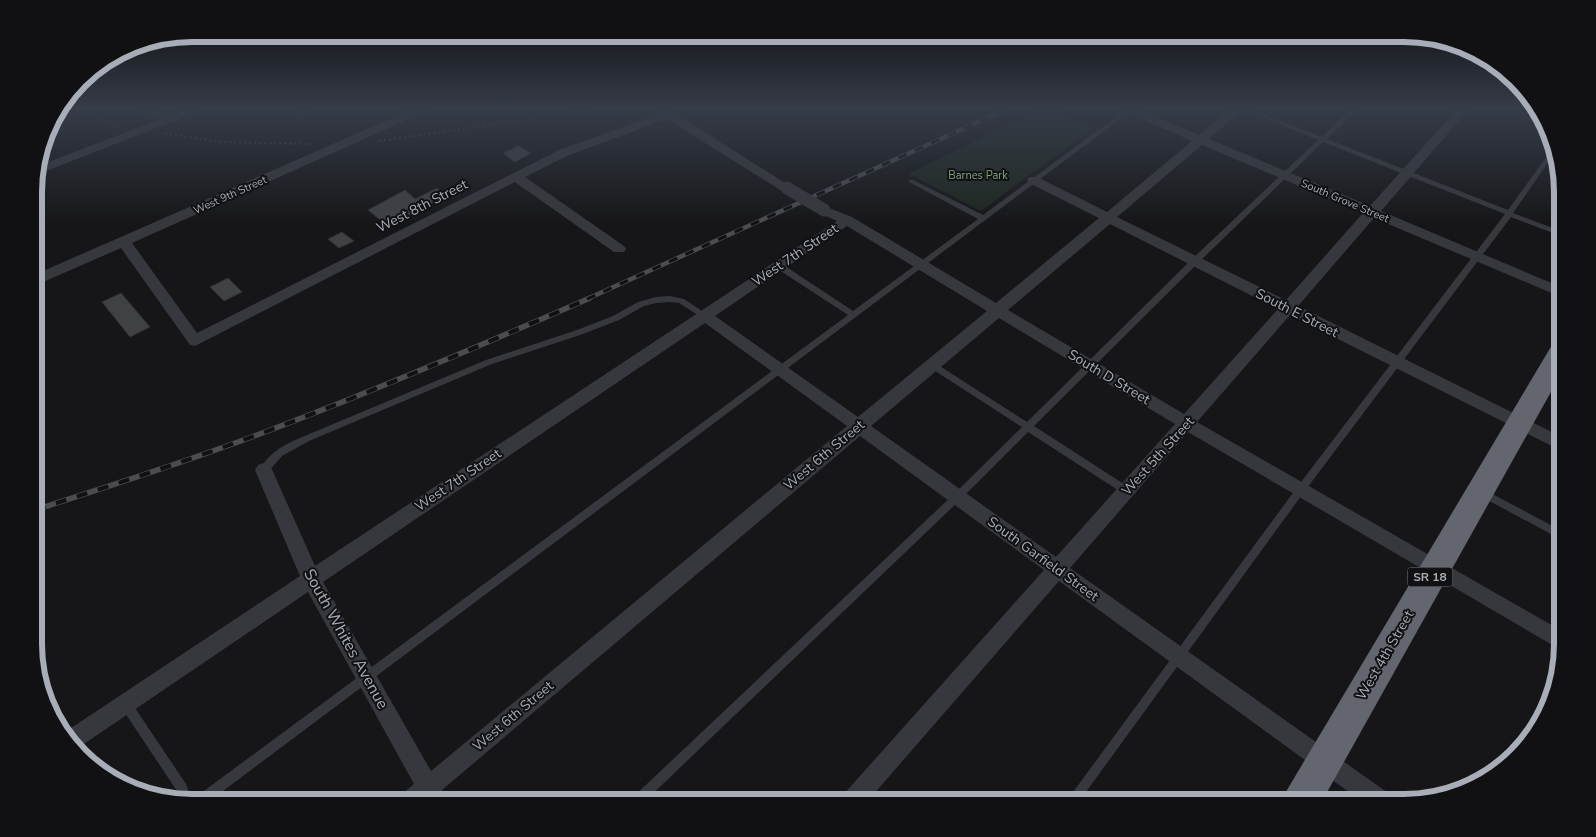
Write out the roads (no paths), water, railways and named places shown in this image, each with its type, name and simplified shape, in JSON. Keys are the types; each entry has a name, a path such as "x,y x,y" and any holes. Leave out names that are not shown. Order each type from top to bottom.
{"highway":[{"name":"West 4th Street","path":"1305,794 1519,424 1554,369"}],"street":[{"path":"45,168 98,147"},
{"name":"West 9th Street","path":"43,278 336,147"},
{"name":"West 8th Street","path":"124,242 195,341 577,147"},
{"name":"South D Street","path":"722,147 824,210 846,220 998,309 1186,423 1554,636"},
{"name":"West 6th Street","path":"434,794 858,426 1192,147"},
{"name":"South Grove Street","path":"1218,147 1554,289"},
{"name":"West 5th Street","path":"859,794 1429,147"},
{"path":"516,177 618,249"},
{"name":"South E Street","path":"1033,180 1554,441"},
{"name":"West 7th Street","path":"75,737 846,220"},
{"name":"South Garfield Street","path":"704,316 1370,794"},
{"name":"South Whites Avenue","path":"264,470 311,579 432,794"}],"lane":[{"path":"209,794 1078,147"},
{"path":"644,794 957,497 1194,262 1316,147"},
{"path":"1341,147 1554,231"},
{"path":"1078,794 1301,489 1509,214 1549,157"},
{"path":"911,181 982,218"},
{"path":"778,266 853,315"},
{"path":"264,470 271,459 278,453 313,436 489,362 589,329 616,318 640,304 670,298 681,301 704,316"},
{"path":"932,365 1126,491"},
{"path":"1480,491 1554,532"},
{"path":"125,704 182,788 184,794"}],"railway":[{"path":"587,299 923,147"},
{"path":"42,508 255,436 438,363 590,298"}],"park label":[{"name":"Barnes Park","path":"978,175"}]}
